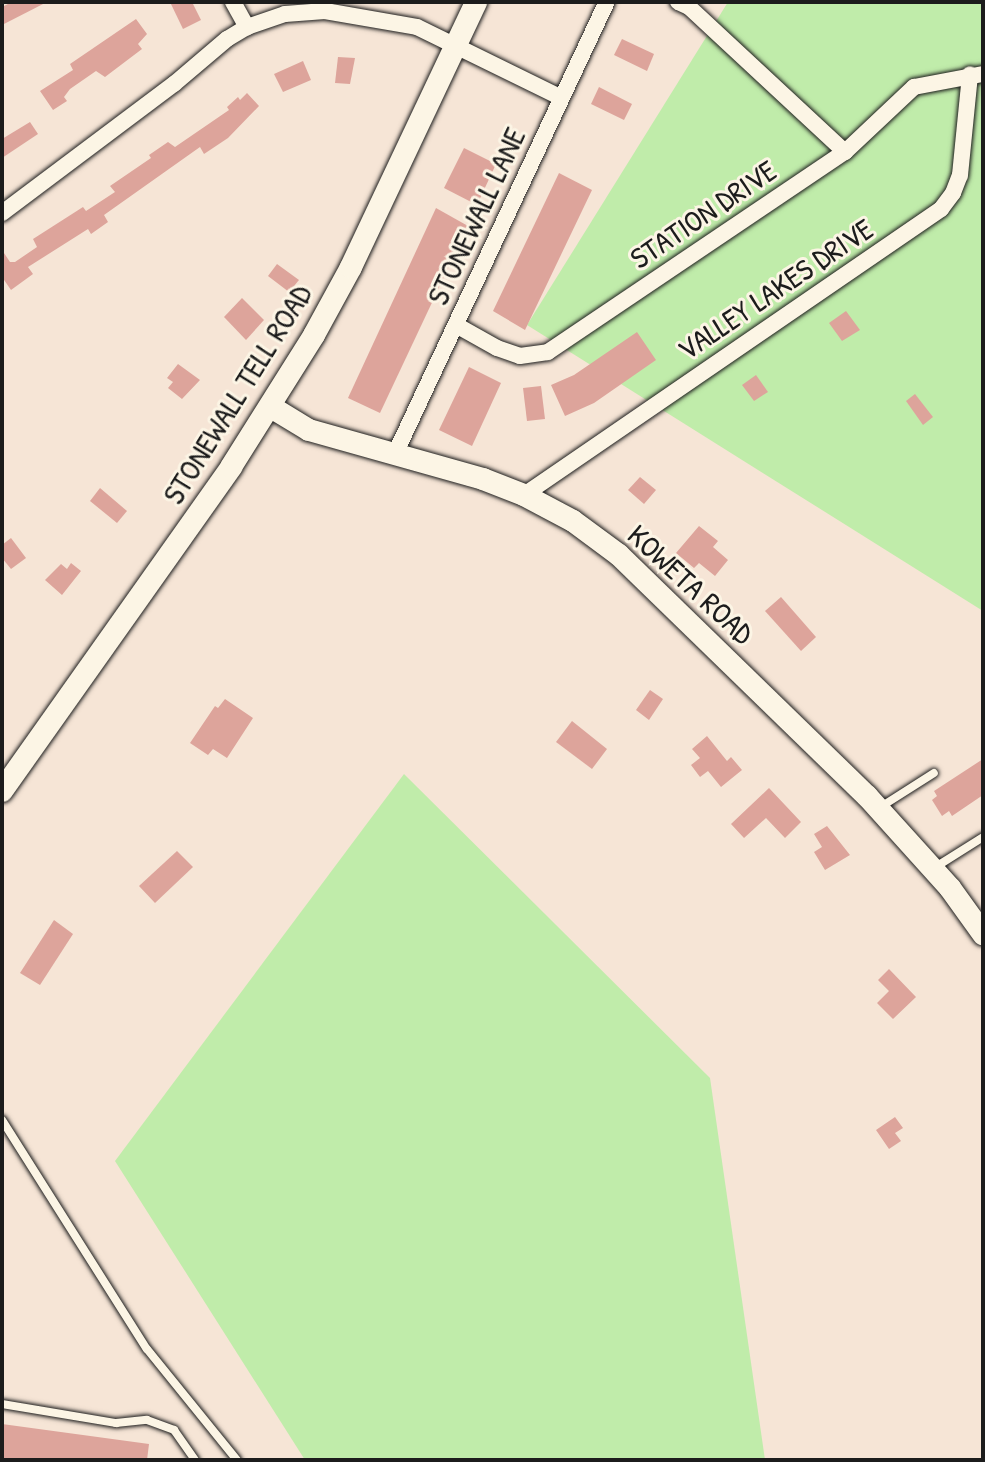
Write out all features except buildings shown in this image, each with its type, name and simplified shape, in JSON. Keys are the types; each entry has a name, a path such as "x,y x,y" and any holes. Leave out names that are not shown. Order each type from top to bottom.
{"street":[{"path":"233,2 247,27"},
{"name":"STONEWALL TELL ROAD","path":"2,791 271,407 351,267 476,2"},
{"name":"STONEWALL LANE","path":"395,454 607,2"},
{"path":"678,2 689,7 845,152"},
{"path":"2,213 247,27 285,14 325,11 417,27 562,98"},
{"name":"STATION DRIVE","path":"456,325 497,348 520,356 548,352 845,152 914,87 977,74"},
{"name":"VALLEY LAKES DRIVE","path":"524,495 941,209 953,193 960,175 977,74"},
{"name":"KOWETA ROAD","path":"271,407 309,430 524,495 573,521 619,555 879,808 933,868 983,934"}],"lane":[{"path":"879,808 934,773"},
{"path":"933,868 983,837"},
{"path":"2,1120 147,1349 237,1460"},
{"path":"2,1404 116,1423 147,1420 174,1430 195,1460"}],"green space":[{"path":"728,2 983,2 983,611 527,325"},
{"path":"404,774 710,1078 765,1460 305,1460 115,1161"}]}
